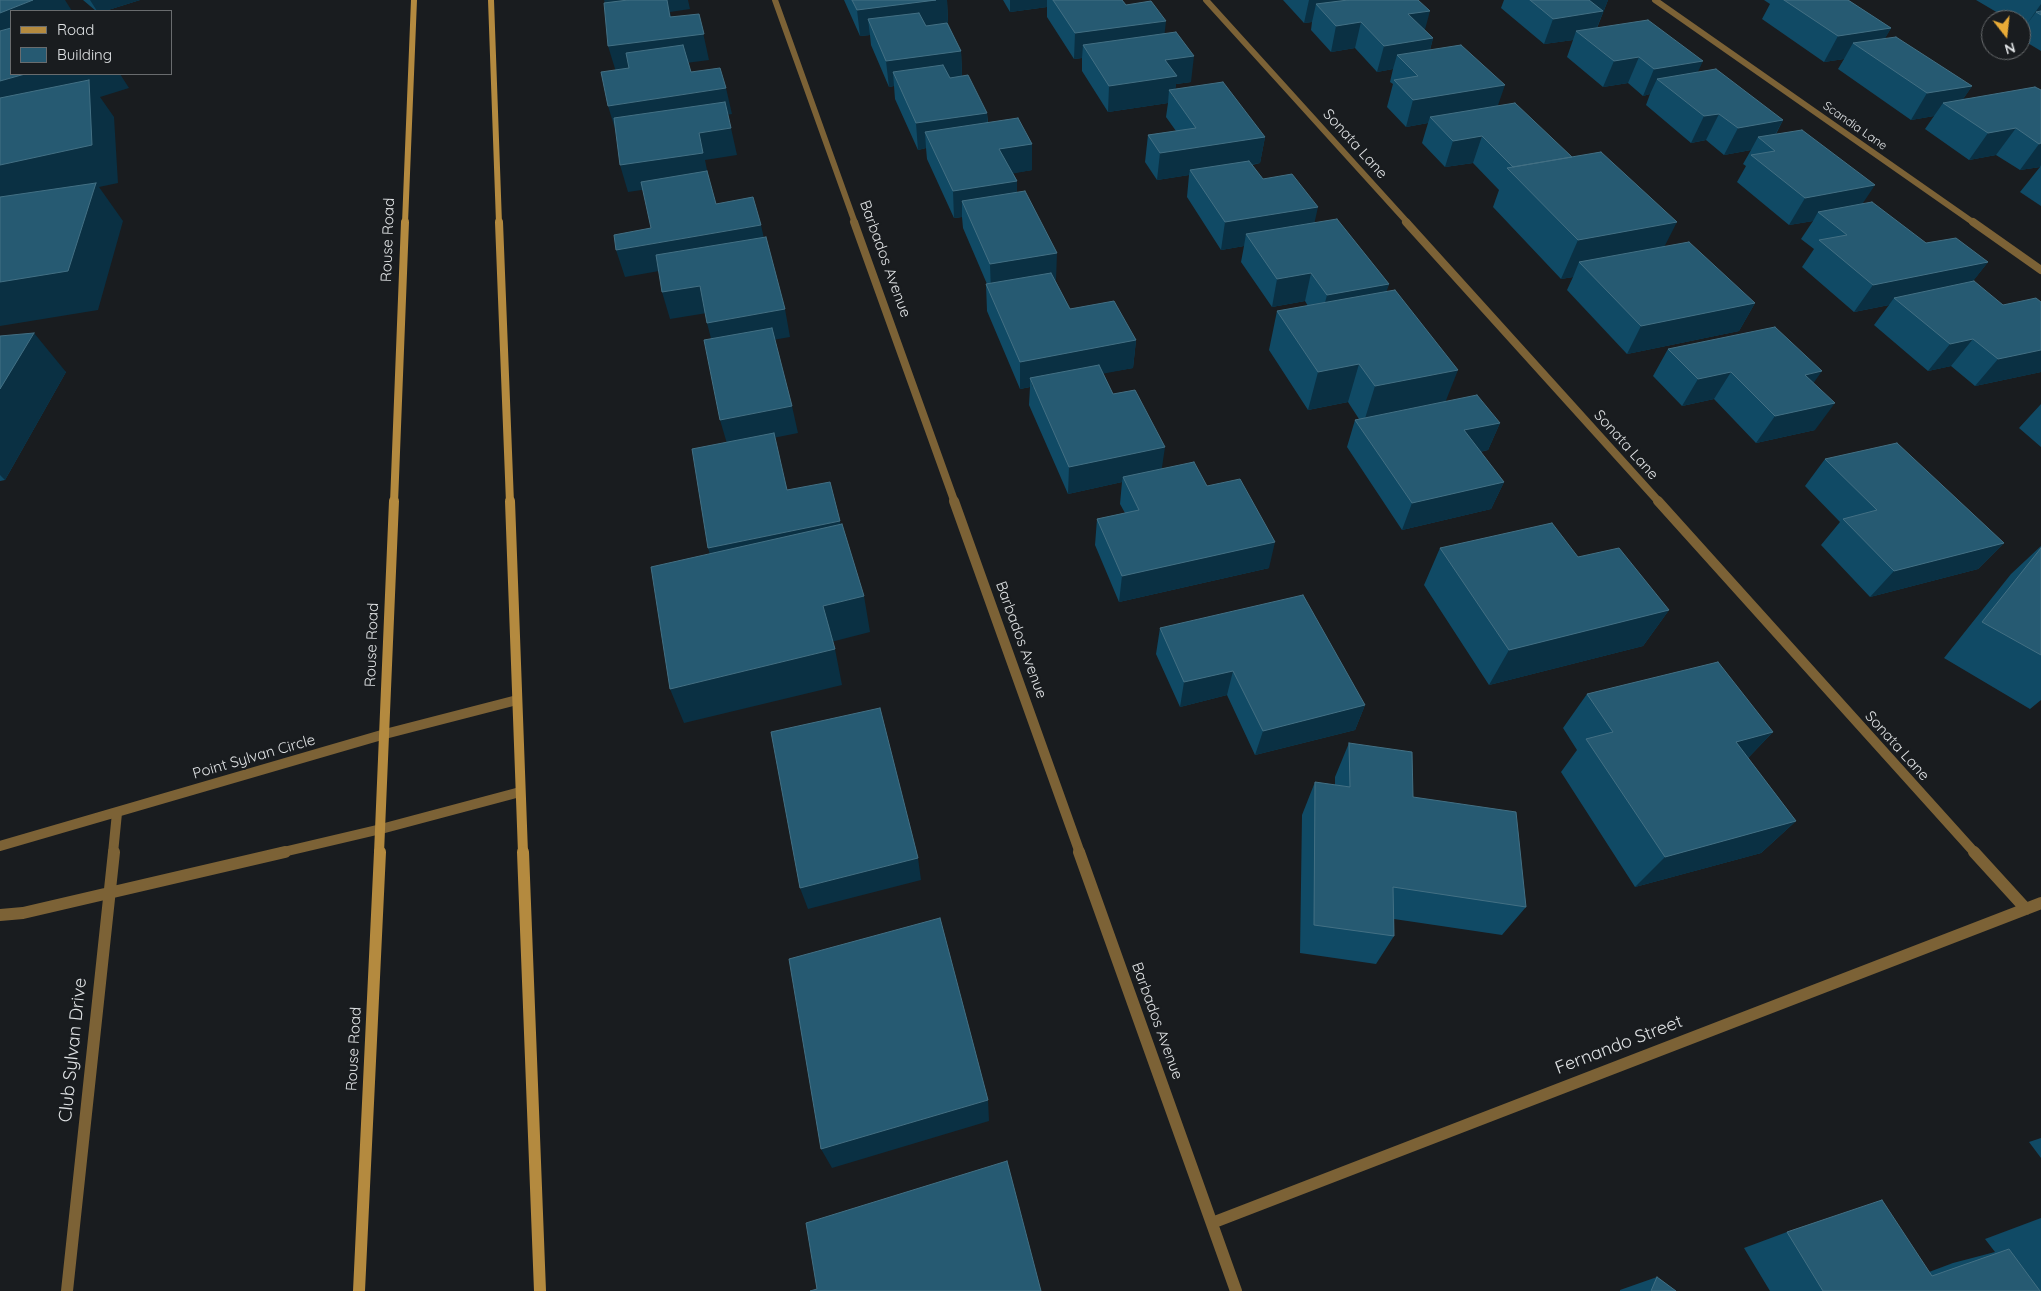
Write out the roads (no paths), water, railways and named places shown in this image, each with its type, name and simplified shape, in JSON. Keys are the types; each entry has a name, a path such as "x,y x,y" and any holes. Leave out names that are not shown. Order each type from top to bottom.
{"street":[{"name":"Rouse Road","path":"359,1291 381,828 414,0"},
{"path":"491,0 540,1291"},
{"name":"Barbados Avenue","path":"775,0 1236,1291"},
{"name":"Sonata Lane","path":"1206,0 2026,909"},
{"name":"Scandia Lane","path":"1655,0 2041,270"},
{"name":"Point Sylvan Circle","path":"0,846 385,734 517,700"},
{"path":"0,915 23,913 381,828 520,792"},
{"name":"Club Sylvan Drive","path":"67,1291 117,813"},
{"name":"Fernando Street","path":"1212,1222 2041,903"}]}
